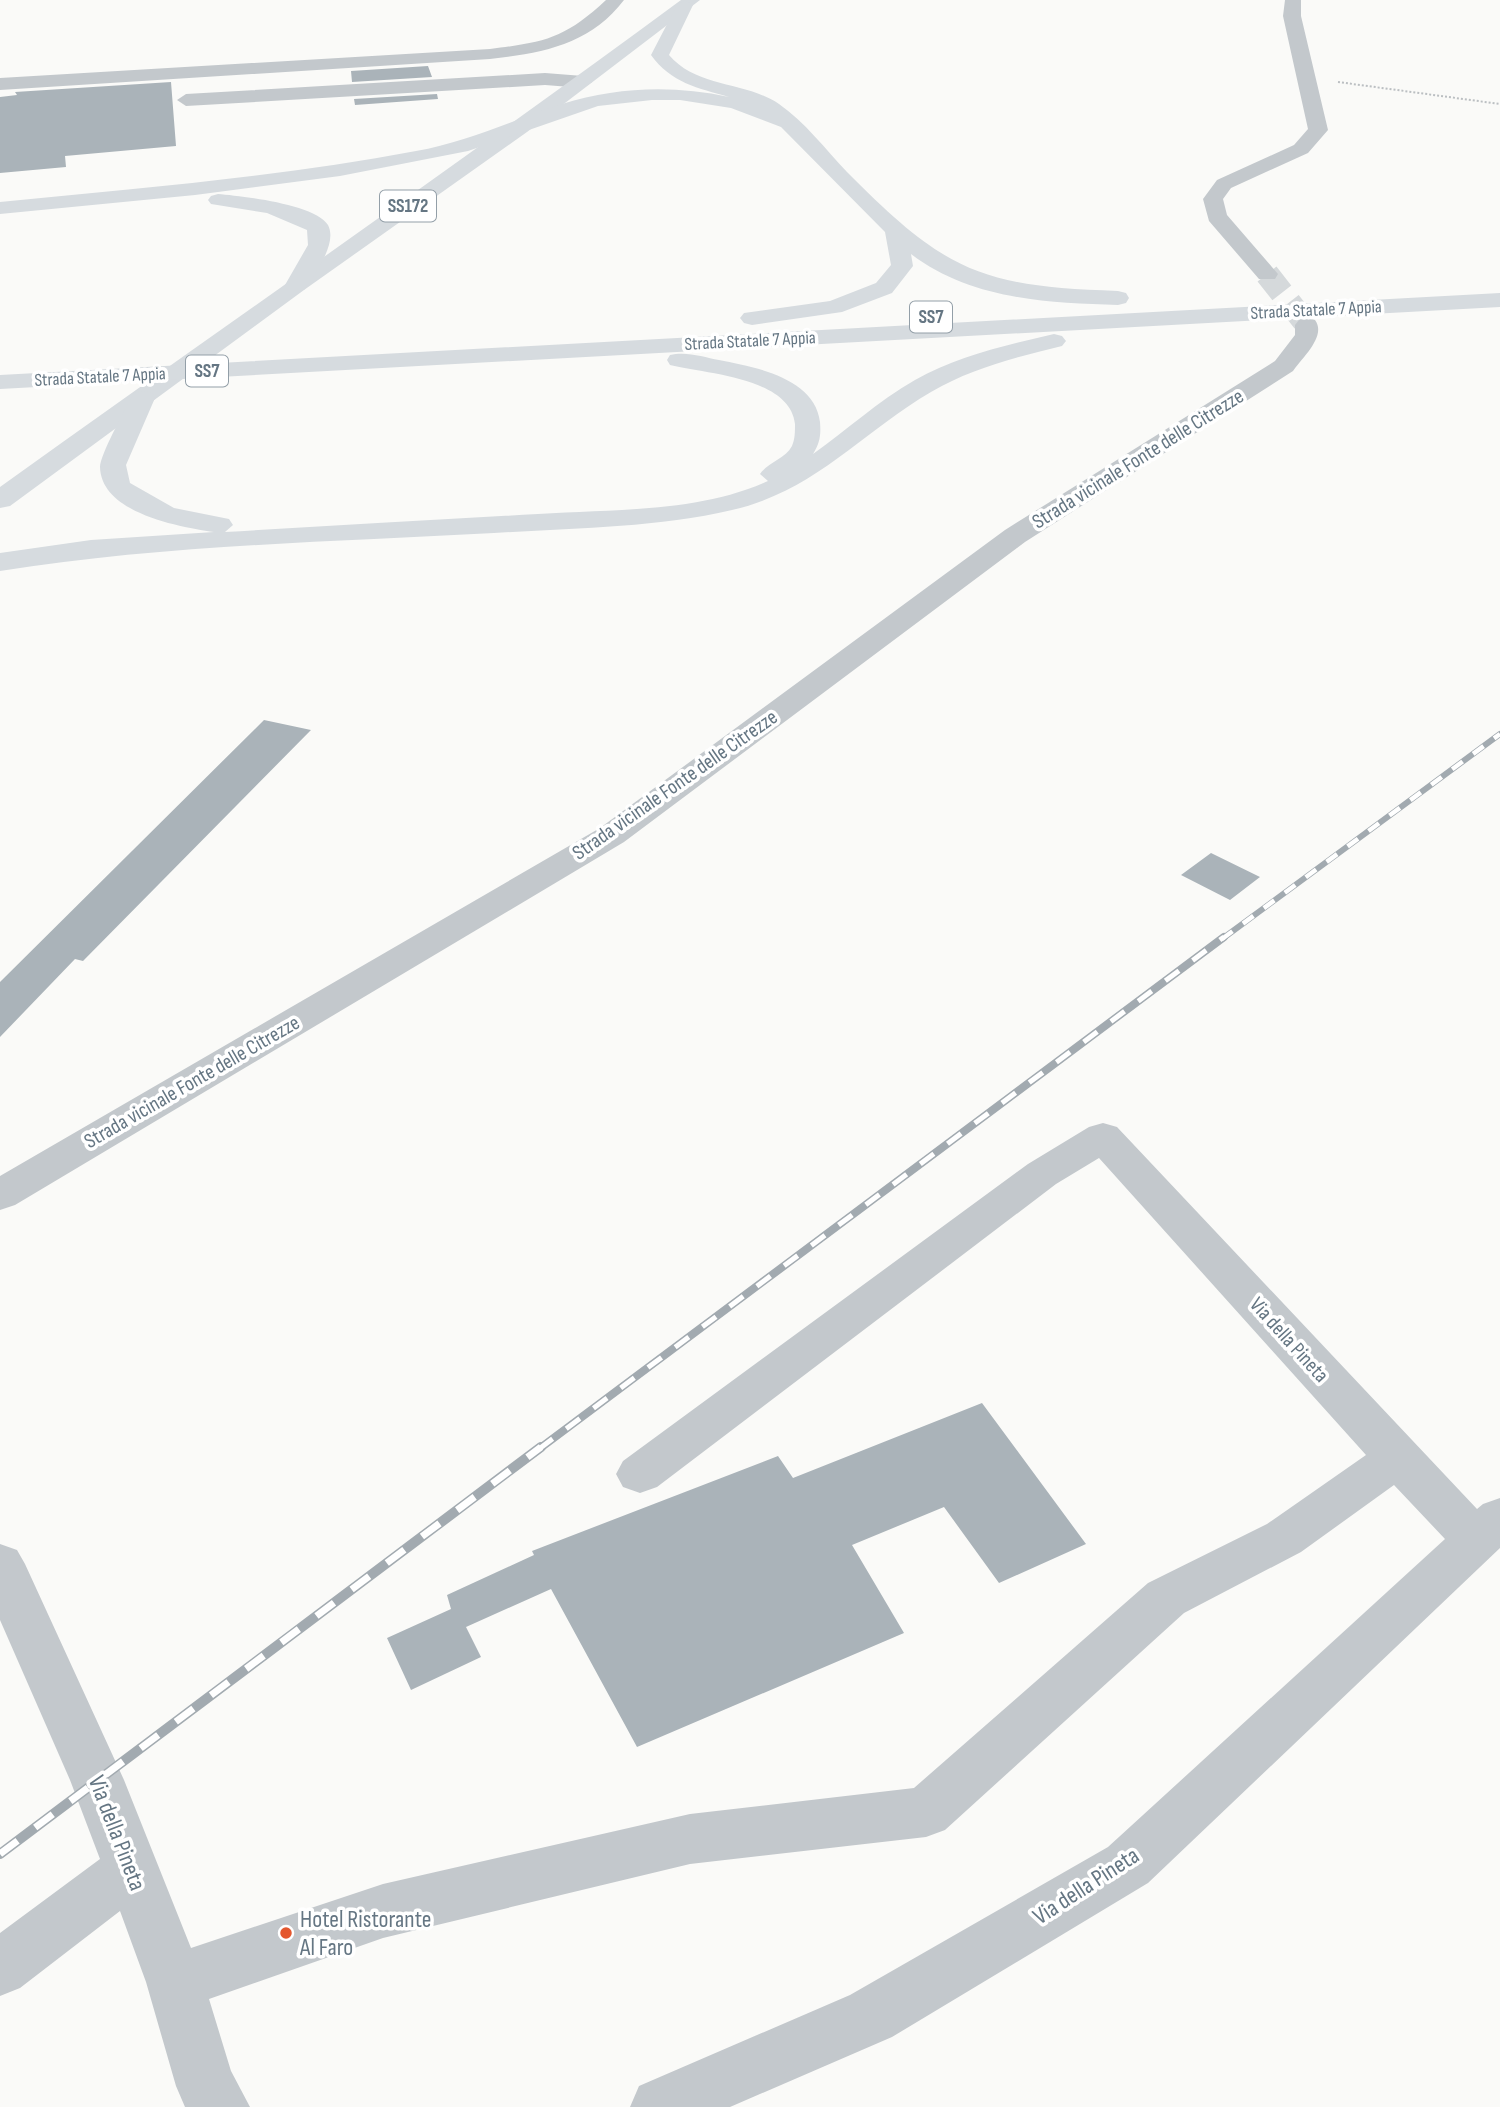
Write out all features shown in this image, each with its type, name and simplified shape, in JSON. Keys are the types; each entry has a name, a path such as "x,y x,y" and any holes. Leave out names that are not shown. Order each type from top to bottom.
{"main road":[{"name":"SS172","path":"0,500 296,285 520,128 689,3"},
{"path":"689,3 660,55 667,67 690,79 755,100 771,108 895,230 937,262 986,284 1043,295 1227,308"},
{"path":"0,208 298,176 376,164 468,145 571,107 607,99 655,94 698,96 739,103 786,122"},
{"path":"0,219 118,205 194,200 259,203 296,213 318,227 319,245 296,285"},
{"path":"634,333 834,307 884,288 902,266 895,230"},
{"name":"Strada Statale 7 Appia","path":"357,355 512,354 1227,308 1500,286"},
{"name":"Strada Statale 7 Appia","path":"0,368 69,371 357,355 634,333 1227,308 1500,300"},
{"path":"0,562 91,548 637,516 705,508 762,493 811,469 923,386 985,358 1080,335 1227,308"},
{"path":"143,398 113,465 117,486 141,504 175,519 229,526 292,526 436,519 633,507 698,500 750,486 793,463 808,437 806,411 783,388 741,371 670,358 512,354"},
{"path":"0,360 69,371"},
{"name":"Strada Statale 7 Appia","path":"0,382 69,371"}],"street":[{"path":"0,84 490,54 527,49 580,32 616,0"},
{"path":"1267,274 1217,216 1213,199 1224,184 1301,149 1318,130 1292,16 1293,0"},
{"path":"186,100 545,79 583,82"},
{"name":"Strada vicinale Fonte delle Citrezze","path":"0,1195 612,835 1015,536 1284,366 1307,335 1307,325"},
{"name":"Via della Pineta","path":"640,1474 1042,1174 1103,1137 1397,1458 1488,1529 1128,1864 871,2016 660,2107"},
{"path":"175,1982 383,1911 690,1839 926,1812 1166,1598 1284,1538 1397,1458"},
{"name":"Via della Pineta","path":"0,1564 97,1780 175,1982 206,2087 220,2107"},
{"path":"0,1968 131,1869"}],"path":[{"path":"1306,77 1500,104"}],"building":[{"path":"428,66 432,77 352,82 351,71"},
{"path":"171,82 176,146 65,156 66,167 0,173 0,97 17,95 15,92"},
{"path":"437,94 438,99 355,105 354,99"},
{"path":"264,720 311,730 83,961 75,959 0,1037 0,982"},
{"path":"1211,853 1260,877 1230,900 1181,875"},
{"path":"982,1403 1086,1544 999,1583 944,1507 852,1545 904,1633 637,1747 551,1589 466,1627 481,1657 411,1690 387,1638 451,1609 447,1595 534,1555 532,1551 778,1456 793,1478"}],"tunnel":[{"path":"1267,274 1307,325"}],"railway":[{"path":"1222,939 1500,734"},
{"path":"539,1449 1224,937"},
{"path":"0,1854 541,1447"}],"place":[{"name":"Hotel Ristorante Al Faro","path":"286,1933"}]}
